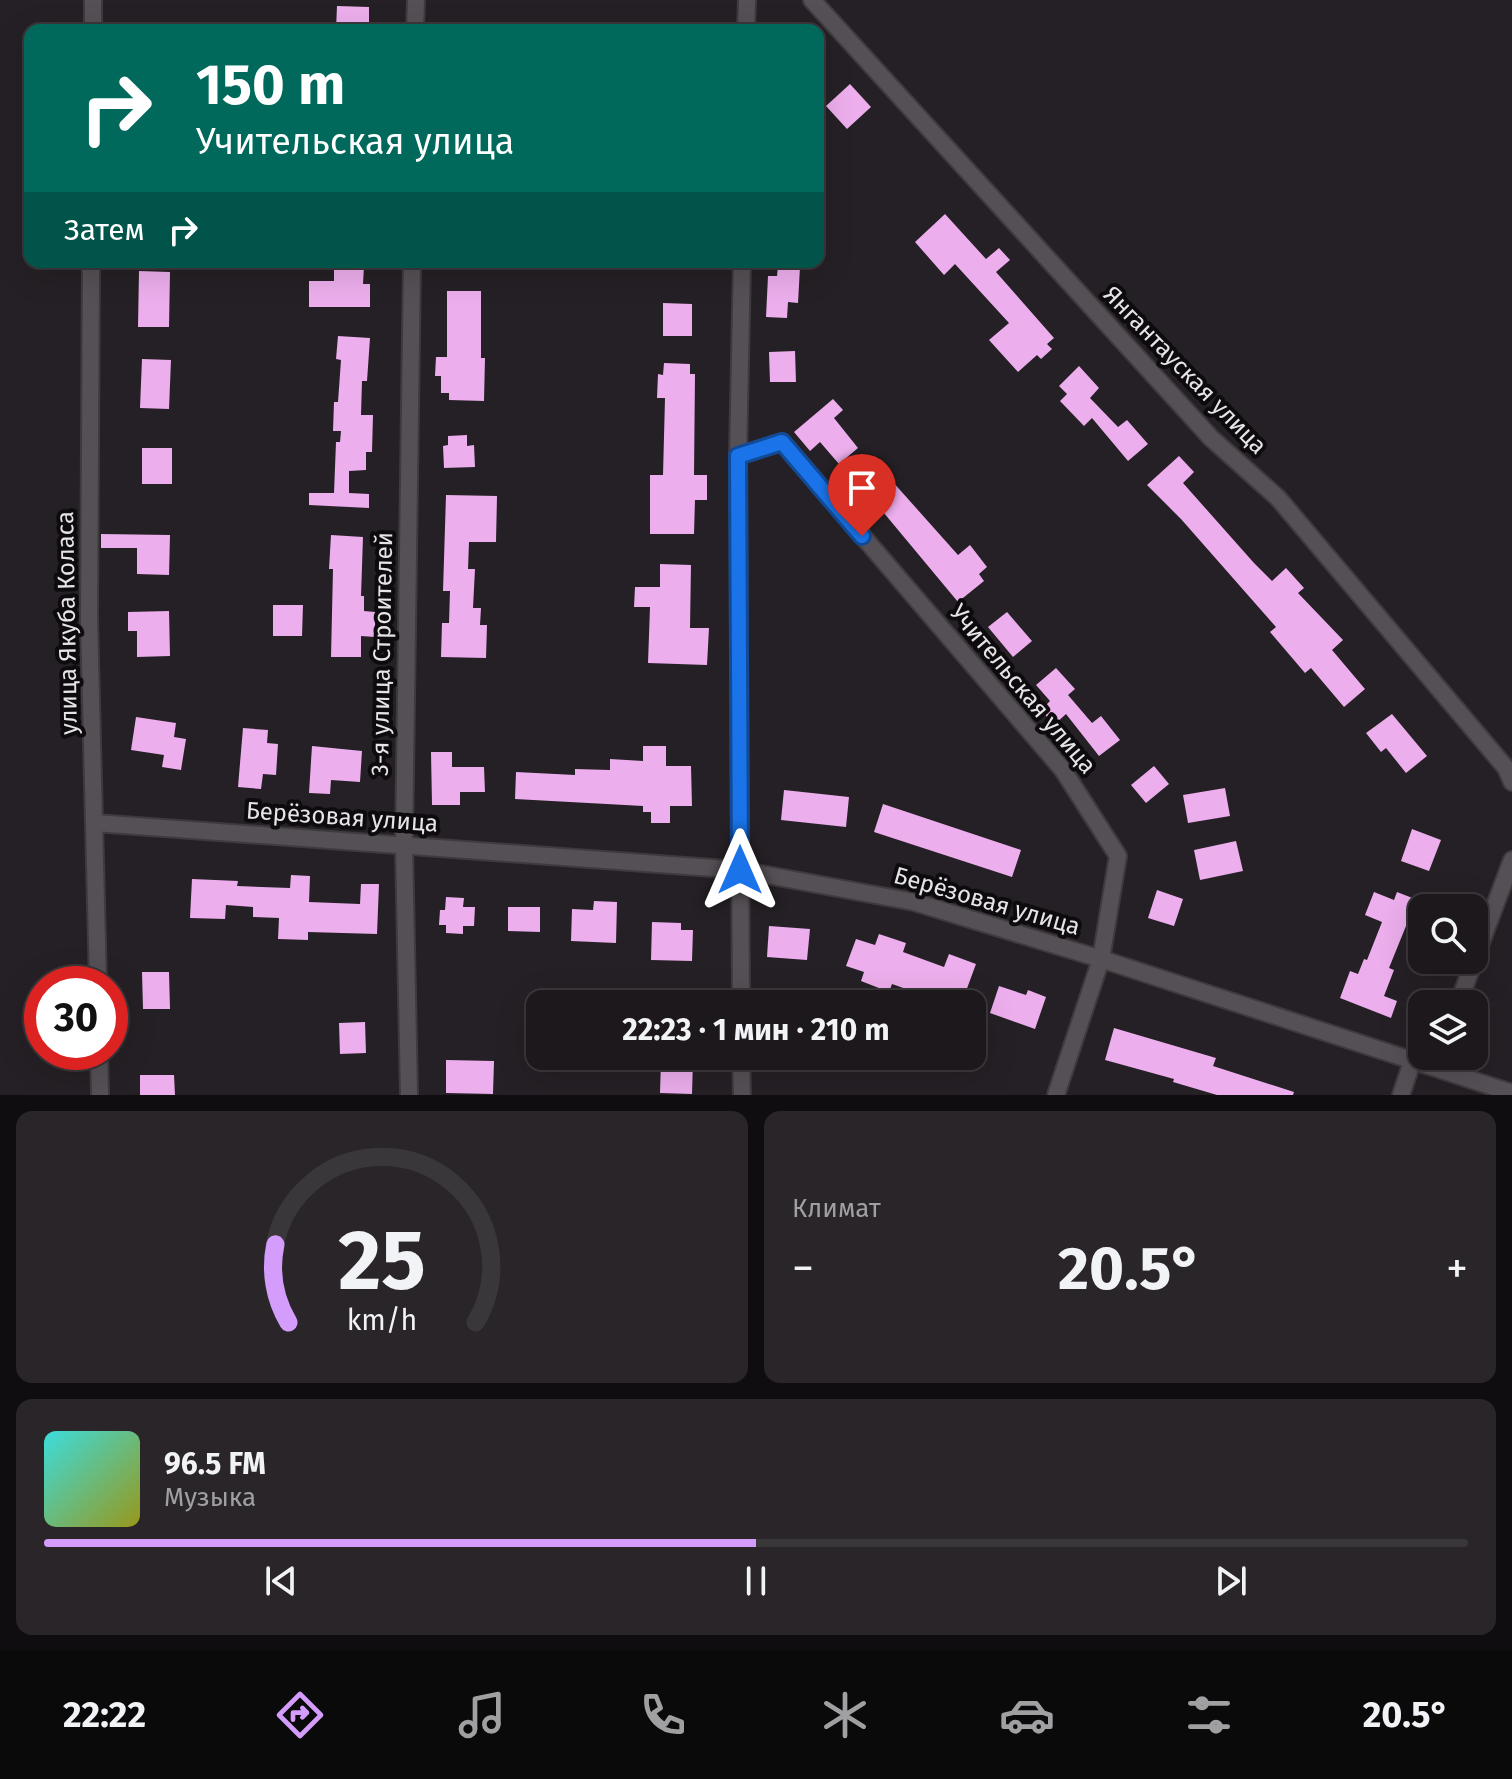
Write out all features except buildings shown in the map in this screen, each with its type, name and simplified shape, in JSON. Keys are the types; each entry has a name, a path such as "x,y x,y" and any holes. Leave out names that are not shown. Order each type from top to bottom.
{"street":[{"path":"93,0 93,24"},
{"path":"415,24 416,0"},
{"path":"746,24 747,0"},
{"name":"Янгантауская улица","path":"812,0 1211,438 1278,498 1506,768 1512,782"},
{"name":"улица Якуба Коласа","path":"91,268 89,620 98,966"},
{"name":"3-я улица Строителей","path":"409,1095 404,845 412,268"},
{"path":"741,990 738,456 742,268"},
{"name":"Учительская улица","path":"738,456 782,442 1063,770 1118,856 1101,959 1056,1095"},
{"name":"Берёзовая улица","path":"95,823 740,870 914,902 1408,1055"},
{"path":"1463,990 1512,860"},
{"path":"99,1070 100,1095"},
{"path":"741,1070 742,1095"},
{"path":"1401,1095 1412,1070"},
{"name":"Берёзовая улица","path":"1450,1070 1512,1093"}],"route":[{"path":"740,870 738,456 782,442 862,536"}]}
